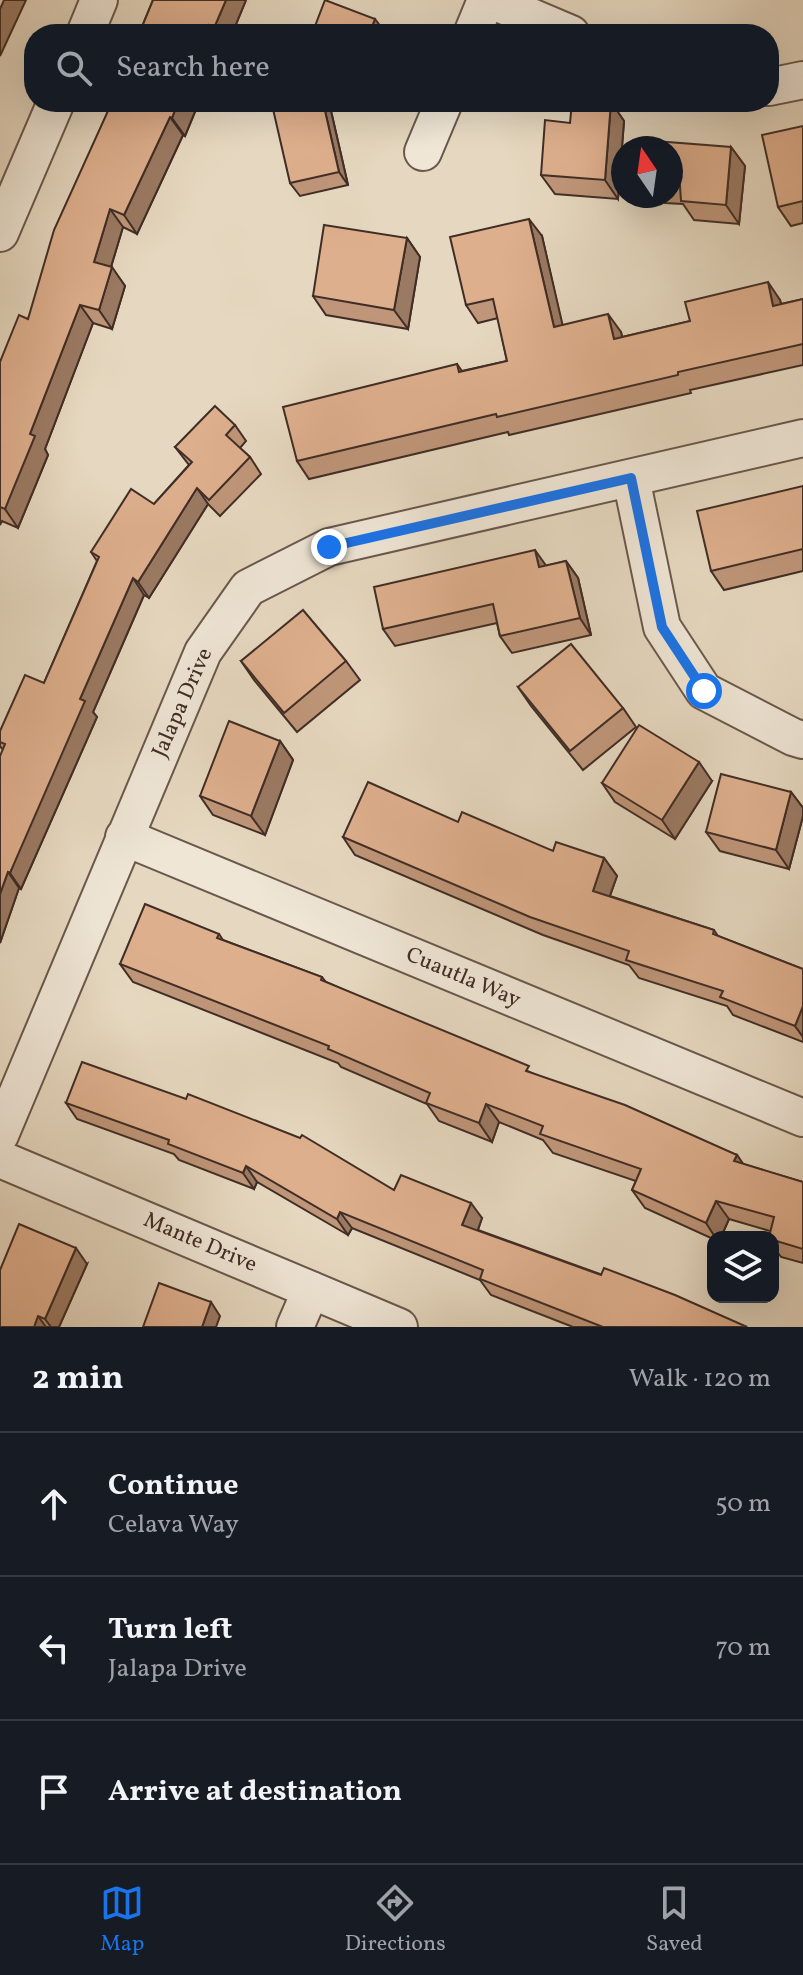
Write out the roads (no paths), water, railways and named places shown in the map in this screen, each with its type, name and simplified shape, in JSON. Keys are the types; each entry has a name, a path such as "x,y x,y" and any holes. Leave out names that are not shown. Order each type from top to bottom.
{"street":[{"path":"89,24 99,0"},
{"path":"477,24 489,0 547,24"},
{"path":"779,85 803,80"},
{"path":"0,233 52,112"},
{"path":"423,152 440,112"},
{"name":"Jalapa Drive","path":"0,1135 203,652 248,588 329,547 803,438"},
{"path":"631,478 662,627 704,691 803,740"},
{"name":"Cuautla Way","path":"124,837 803,1118"},
{"name":"Mante Drive","path":"0,1159 399,1327"},
{"path":"295,1327 311,1290"}]}
